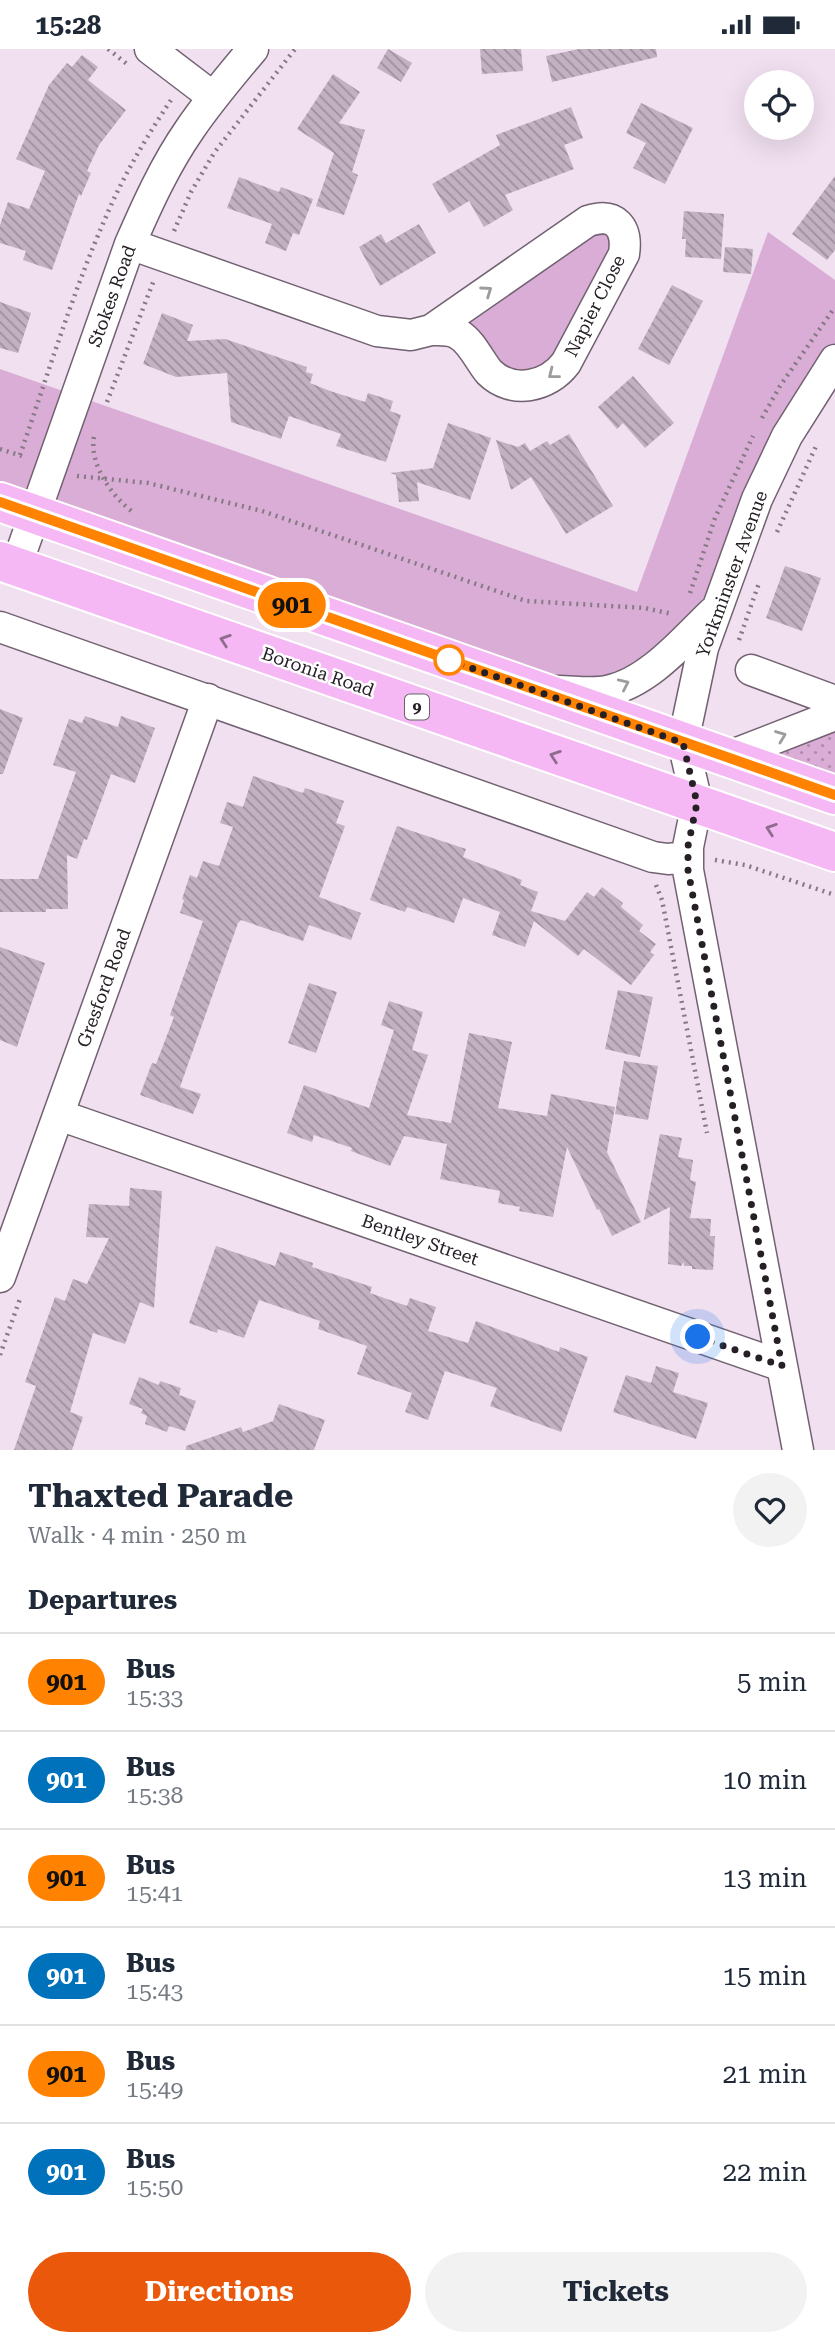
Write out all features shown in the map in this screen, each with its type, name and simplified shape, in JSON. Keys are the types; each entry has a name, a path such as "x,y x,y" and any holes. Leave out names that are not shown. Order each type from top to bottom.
{"main road":[{"path":"17,508 835,795"},
{"name":"Boronia Road","path":"8,564 835,852"}],"street":[{"path":"150,49 213,97"},
{"name":"Stokes Road","path":"8,564 17,508 149,200 172,158 213,97 253,49"},
{"name":"Napier Close","path":"130,244 377,331 411,335 431,330 449,330 462,337 490,373 516,386 531,386 545,381 566,363 620,262 625,245 622,228 609,220 599,218 588,221 431,330"},
{"name":"Yorkminster Avenue","path":"697,803 683,743 697,672 702,604 787,436 832,368"},
{"path":"533,689 587,692 605,691 627,684 666,656 702,604"},
{"path":"0,627 653,857 698,858"},
{"path":"751,670 835,701"},
{"name":"Gresford Road","path":"0,1277 208,699"},
{"path":"727,757 835,715"},
{"path":"697,803 698,858 798,1450"},
{"name":"Bentley Street","path":"59,1115 782,1366"}],"path":[{"path":"174,231 191,192 214,153 295,49"},
{"path":"105,405 154,279"},
{"path":"702,604 715,518 779,386 835,307"},
{"path":"96,430 92,447 104,479 125,506 139,516"},
{"path":"774,540 819,441"},
{"path":"0,449 20,456"},
{"path":"73,475 148,483 262,511 526,601 645,608 681,617"},
{"path":"739,641 761,578"},
{"path":"698,858 745,865 835,895"},
{"path":"656,886 662,900 708,1140"}],"shaded area":[{"path":"579,227 622,228 566,363 531,386 449,330"},
{"path":"768,232 835,280 835,360 700,625 587,692 0,502 0,369 637,592"},
{"path":"835,715 835,795 727,757"}],"building":[{"path":"388,49 412,63 401,82 377,68"},
{"path":"480,49 521,49 523,71 482,74"},
{"path":"579,49 656,49 657,57 552,82 546,56"},
{"path":"82,55 98,67 88,80 126,110 99,145 87,171 91,173 81,196 79,194 52,270 23,260 26,251 0,243 0,225 8,202 29,209 45,171 16,159 49,85 67,63 72,67"},
{"path":"333,74 360,92 339,123 365,130 352,172 358,175 344,215 316,206 334,153 297,129"},
{"path":"641,103 693,128 665,184 633,168 646,143 626,133"},
{"path":"571,107 583,138 564,145 574,169 505,195 513,210 484,227 469,201 449,213 432,184 500,145 496,135"},
{"path":"835,176 835,250 827,260 792,234"},
{"path":"239,177 279,192 281,187 313,199 299,235 293,233 286,251 265,243 272,224 227,208"},
{"path":"684,211 724,214 721,259 685,257 686,239 682,239"},
{"path":"419,224 436,253 380,286 359,247 381,234 386,243"},
{"path":"725,247 753,249 751,274 723,272"},
{"path":"672,285 703,301 669,365 638,349"},
{"path":"0,302 31,313 18,353 0,348"},
{"path":"162,313 193,325 187,341 225,339 307,367 306,372 313,374 310,383 330,391 365,402 368,393 393,401 390,411 401,415 386,462 336,446 341,434 289,416 281,439 231,422 227,373 176,377 143,364"},
{"path":"633,376 674,423 645,448 623,423 617,429 598,407"},
{"path":"448,423 491,438 470,500 417,482 419,501 399,502 396,475 390,473 433,468"},
{"path":"569,434 613,506 566,534 531,477 511,490 496,440 518,447 525,443 530,451 547,441 550,445"},
{"path":"785,566 821,578 802,631 766,618"},
{"path":"0,709 23,718 3,774 0,774"},
{"path":"85,716 118,727 121,716 155,728 135,783 111,774 87,840 84,839 77,859 67,855 68,909 0,912 0,879 38,879 76,772 53,765 69,719 82,723"},
{"path":"253,776 303,793 305,788 344,801 336,823 345,826 319,897 361,913 351,940 309,925 303,941 241,920 238,923 180,1087 201,1094 193,1114 140,1095 152,1063 156,1064 174,1017 170,1015 203,921 180,913 190,875 197,878 203,861 219,866 233,827 220,823 227,802 243,807"},
{"path":"397,826 466,849 463,857 522,880 520,885 538,892 531,911 565,921 587,892 594,897 602,887 623,903 621,907 643,925 639,931 656,944 650,952 654,955 631,985 584,949 578,956 534,921 525,947 492,935 500,912 463,898 454,923 407,907 405,912 370,900"},
{"path":"0,947 45,963 17,1047 0,1040"},
{"path":"309,983 337,992 316,1053 288,1043"},
{"path":"618,990 653,997 640,1057 605,1049"},
{"path":"389,1001 423,1012 412,1050 428,1055 407,1115 451,1123 469,1033 512,1042 498,1108 547,1116 551,1094 615,1107 607,1152 641,1222 612,1236 567,1147 553,1217 519,1211 520,1207 498,1203 500,1191 440,1179 447,1144 404,1136 390,1166 351,1151 352,1148 314,1135 312,1142 287,1133 304,1085 369,1108 394,1030 381,1025"},
{"path":"624,1061 658,1066 648,1120 615,1114"},
{"path":"660,1134 682,1138 678,1157 693,1160 690,1180 696,1182 690,1218 711,1219 710,1236 715,1236 713,1270 692,1269 692,1266 684,1266 684,1262 681,1266 668,1264 670,1207 644,1220"},
{"path":"130,1188 162,1191 154,1308 140,1302 125,1344 93,1333 70,1412 83,1417 72,1450 14,1450 36,1386 25,1382 55,1297 65,1301 73,1279 87,1284 109,1238 86,1237 89,1204 129,1206"},
{"path":"216,1246 275,1266 280,1252 313,1263 312,1267 372,1287 370,1293 407,1306 410,1298 436,1307 428,1331 468,1343 476,1321 559,1352 560,1347 588,1357 561,1432 490,1406 497,1388 445,1371 428,1420 405,1412 412,1393 357,1374 367,1346 318,1329 320,1321 259,1300 244,1338 218,1329 217,1333 189,1323"},
{"path":"656,1366 679,1373 673,1392 708,1403 696,1439 613,1412 626,1375 651,1383"},
{"path":"139,1377 159,1385 160,1381 181,1388 179,1395 196,1401 185,1431 169,1426 167,1432 145,1424 147,1416 141,1413 143,1409 129,1404"},
{"path":"279,1404 325,1420 314,1450 186,1450 186,1446 241,1427 243,1432 273,1421"}],"bus line":[{"name":"901","path":"0,502 835,795"}],"route":[{"path":"449,660 683,743 697,803 688,846 688,870 782,1366 698,1337"}]}
